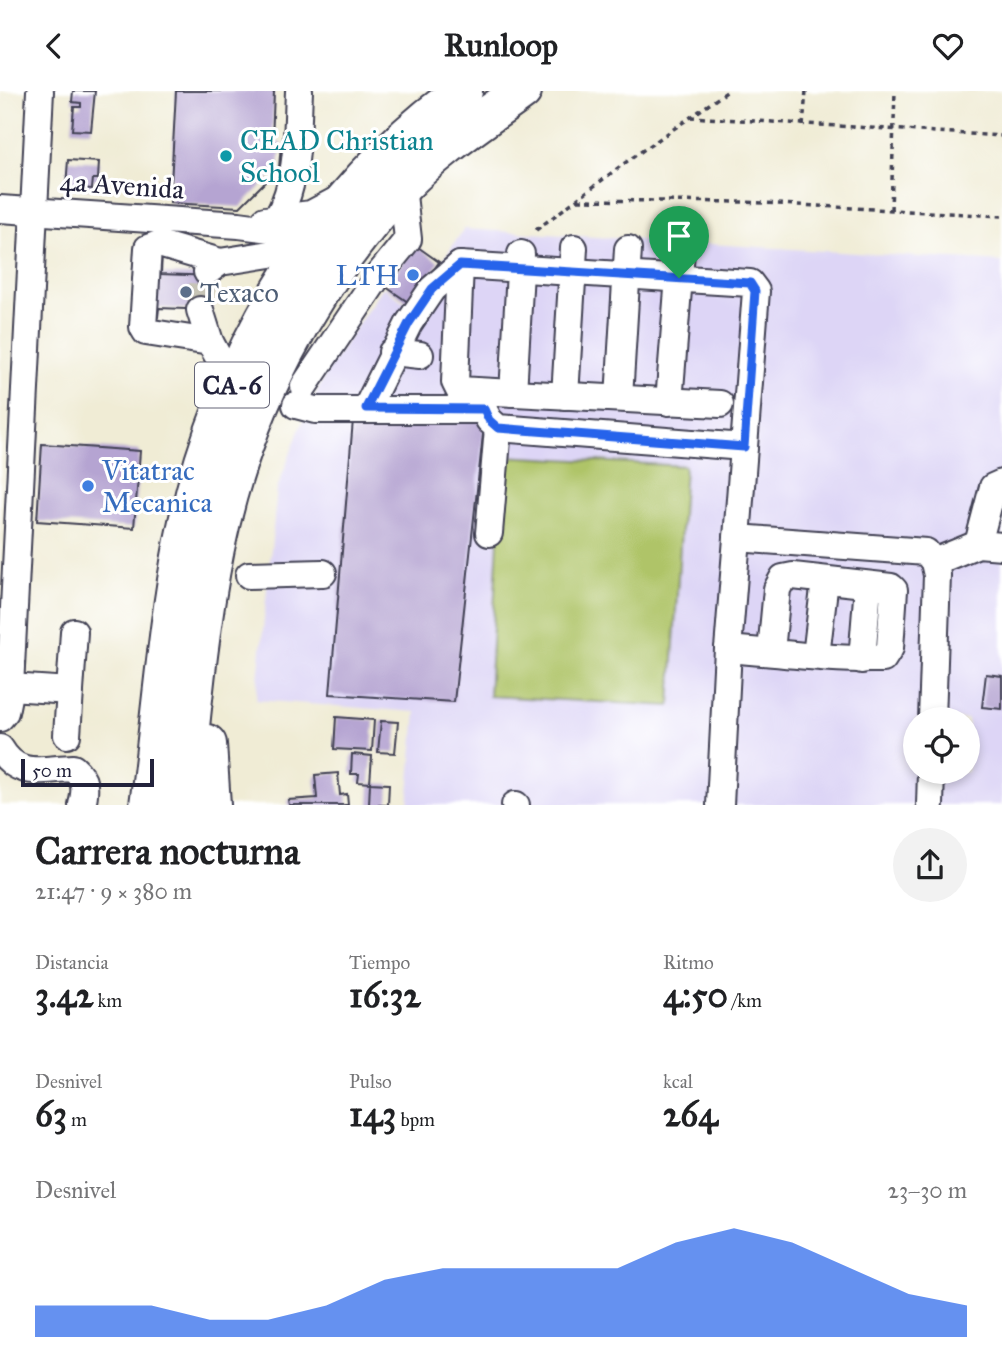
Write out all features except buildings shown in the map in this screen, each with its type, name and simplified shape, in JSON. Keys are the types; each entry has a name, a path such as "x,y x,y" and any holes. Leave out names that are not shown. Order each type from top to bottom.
{"highway":[{"name":"CA-6","path":"149,805 184,539 209,449 233,384 291,267 350,193 421,122 463,91"},
{"name":"CA-6","path":"182,805 200,643 215,545 251,423 287,344 354,244 402,186 438,152 522,91"},
{"path":"200,643 211,805"},
{"path":"139,805 156,754"}],"street":[{"path":"0,718 5,712 10,687 40,91"},
{"path":"277,219 288,198 294,174 304,93"},
{"path":"402,186 408,239 378,276 300,396 315,410 484,409 489,420 498,428 744,447"},
{"name":"4a Avenida","path":"239,225 311,214 350,193"},
{"name":"4a Avenida","path":"0,209 190,221 285,231 293,239 291,267"},
{"path":"186,252 190,221"},
{"path":"210,342 152,335 143,327 148,248 159,244 186,252 211,269 291,267"},
{"path":"354,244 378,276"},
{"path":"366,408 392,352 432,289 460,265 574,259 680,265 750,283 755,291 727,649 720,805"},
{"path":"565,395 574,259"},
{"path":"513,393 521,261"},
{"path":"619,398 627,262"},
{"path":"460,265 455,382 459,390 720,404"},
{"path":"669,402 680,265"},
{"path":"200,310 210,342 233,384"},
{"path":"392,352 420,355"},
{"path":"489,533 498,428"},
{"path":"934,562 990,545 988,499 993,487 1002,483"},
{"path":"737,538 926,552 934,562 937,575 932,707"},
{"path":"249,575 323,573"},
{"path":"727,649 862,660 868,585 783,578 777,589 771,652"},
{"path":"817,656 825,580"},
{"path":"67,734 74,632"},
{"path":"10,687 70,691"},
{"path":"0,748 8,762 19,770 73,768 83,776 86,790 82,805"},
{"path":"930,805 931,784"}],"path":[{"path":"536,230 728,91"},
{"path":"803,126 806,91"},
{"path":"891,210 895,91"},
{"path":"690,117 803,126 1002,136"},
{"path":"578,200 743,202 1002,216"}],"shaded area":[{"path":"464,229 1002,262 1002,805 408,805 416,712 256,700 277,489 302,423 327,371 383,287 411,307"}],"green space":[{"path":"503,456 685,466 670,706 489,696"}],"tunnel":[{"path":"200,310 203,276"}],"place":[{"name":"CEAD Christian School","path":"226,156"},
{"name":"LTH","path":"413,275"},
{"name":"Texaco","path":"186,292"},
{"name":"Vitatrac Mecanica","path":"88,486"}],"route":[{"path":"460,265 679,278 750,283 755,291 744,447 498,428 489,420 484,409 366,408 409,323 432,289 460,265"}]}
